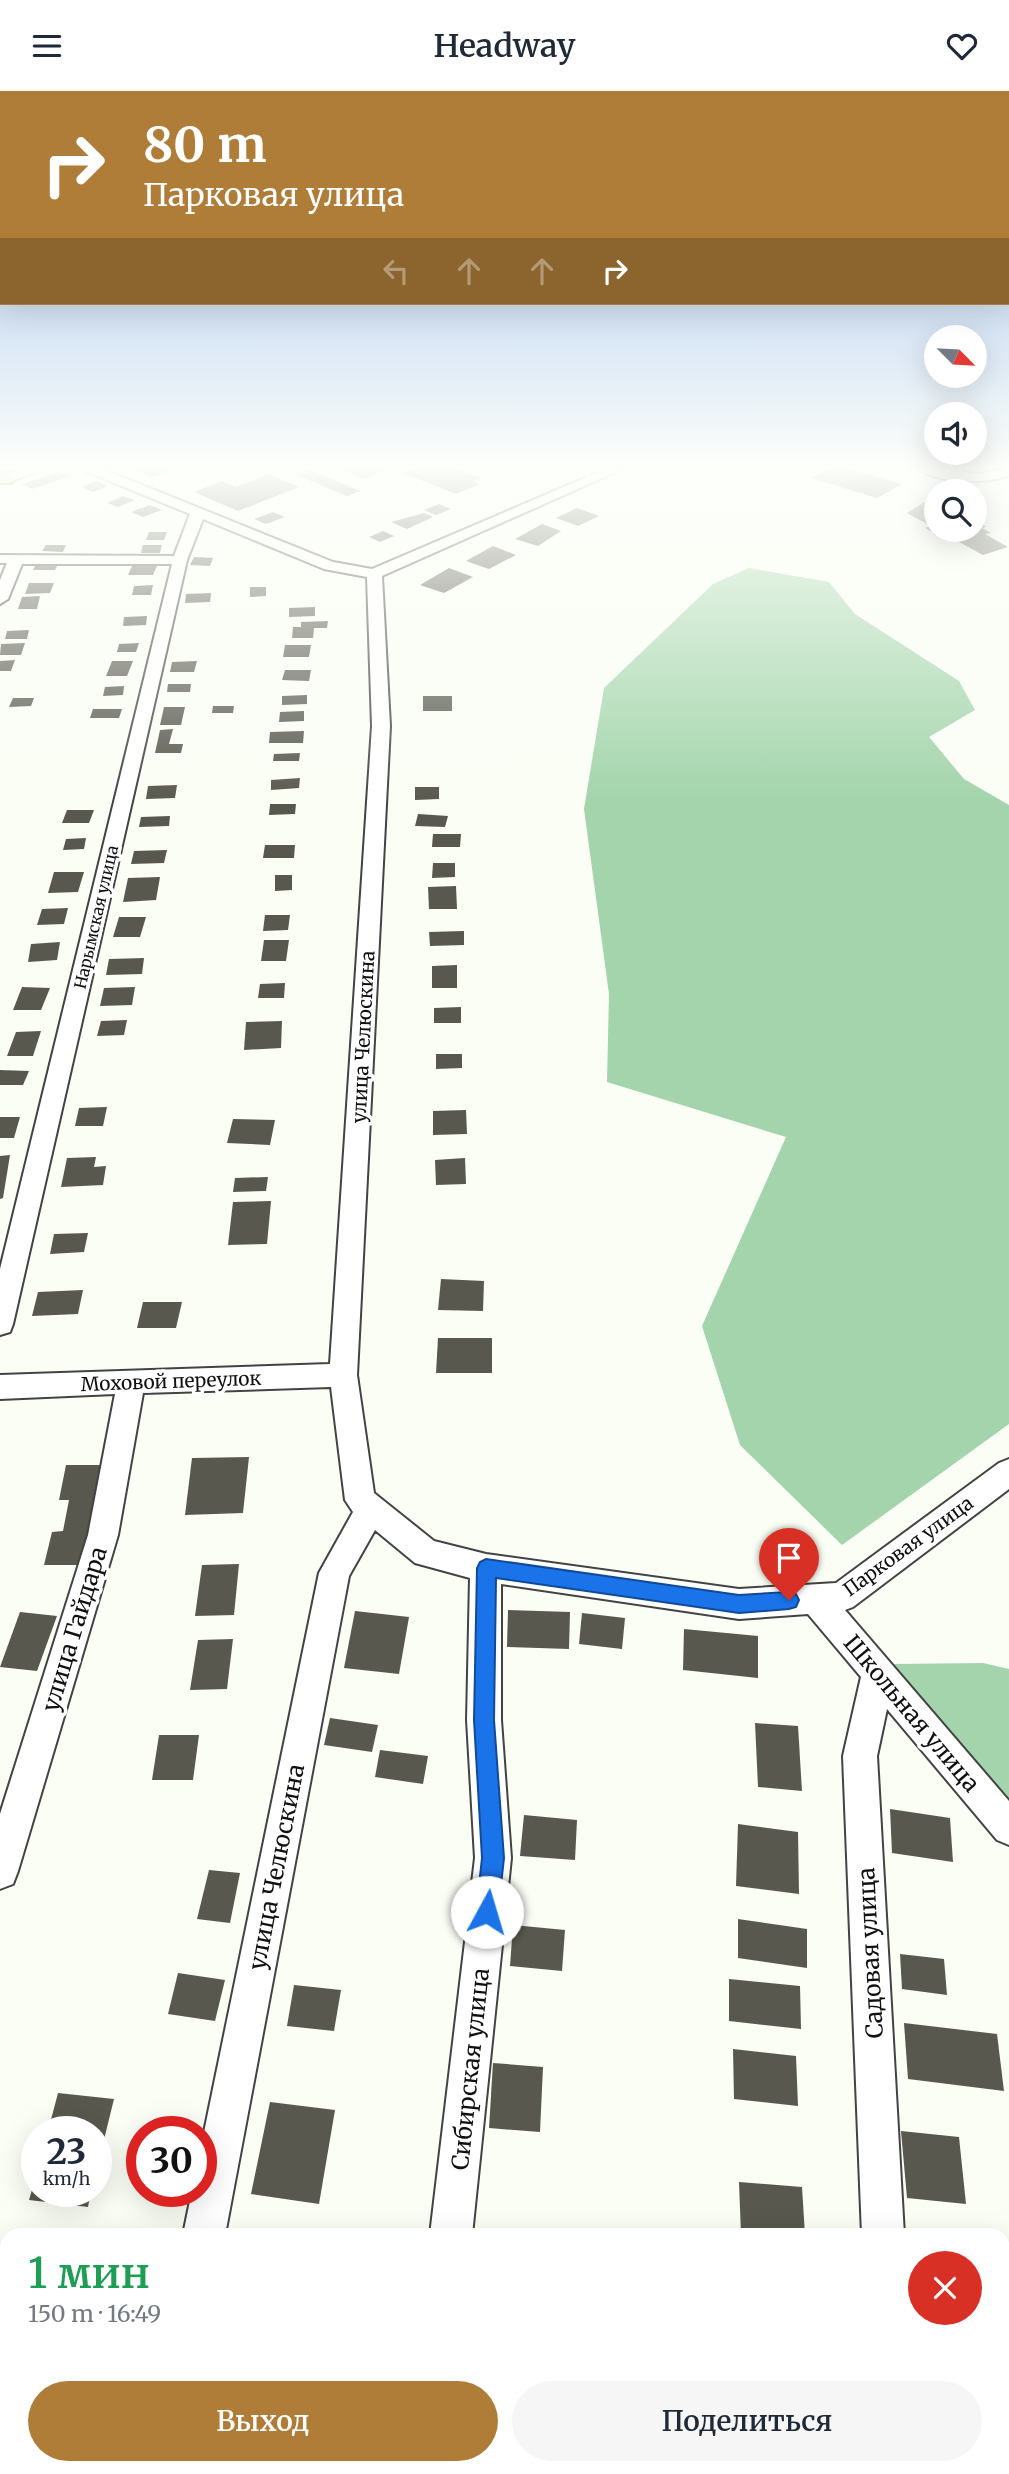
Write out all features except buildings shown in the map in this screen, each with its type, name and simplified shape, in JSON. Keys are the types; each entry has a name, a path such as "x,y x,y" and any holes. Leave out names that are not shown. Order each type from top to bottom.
{"street":[{"path":"0,599 8,579"},
{"name":"Нарымская улица","path":"0,1324 175,579"},
{"name":"улица Челюскина","path":"205,2228 334,1573 365,1504 343,1375 381,726 374,579"},
{"name":"Моховой переулок","path":"0,1388 343,1375"},
{"name":"улица Гайдара","path":"0,1871 103,1535 131,1383"},
{"name":"Парковая улица","path":"365,1504 426,1553 486,1568 739,1604 842,1597 1009,1472"},
{"name":"Сибирская улица","path":"452,2228 493,1858 484,1720 486,1568"},
{"name":"Школьная улица","path":"815,1599 1009,1828"},
{"name":"Садовая улица","path":"878,1673 860,1756 883,2228"}],"green space":[{"path":"724,579 813,579 829,582 855,614 959,681 975,710 929,737 964,779 1009,805 1009,1424 842,1545 740,1445 702,1326 786,1137 607,1082 609,994 584,809 604,688 713,584"},
{"path":"983,1663 1009,1669 1009,1800 893,1664"}],"route":[{"path":"487,1912 493,1858 484,1720 486,1568 739,1604 789,1600"}]}
